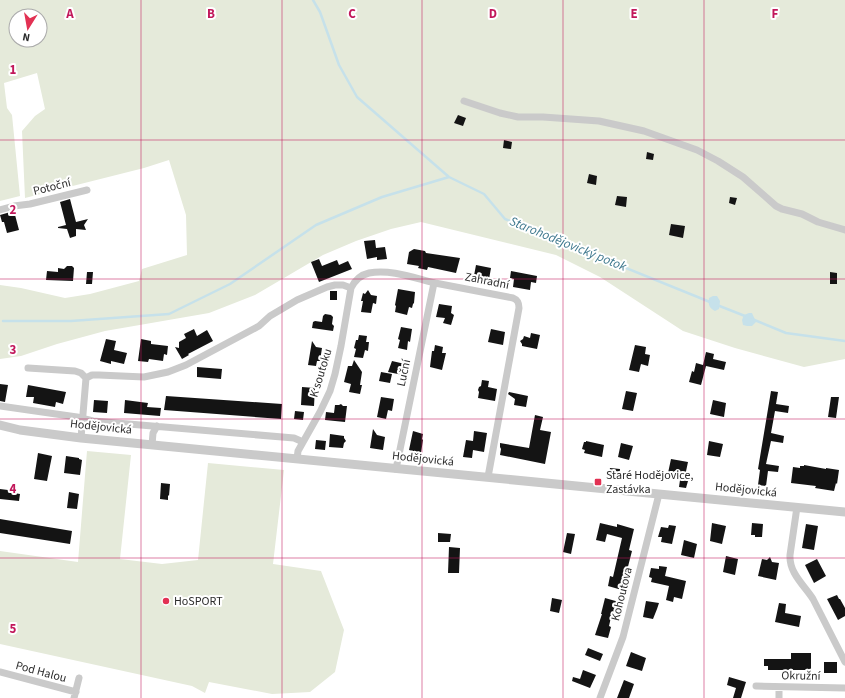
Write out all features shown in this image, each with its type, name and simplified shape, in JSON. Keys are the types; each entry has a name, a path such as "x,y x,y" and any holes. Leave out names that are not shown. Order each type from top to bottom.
{"street":[{"path":"464,101 500,113 518,117 543,117 599,121 644,131 697,150 718,161 743,177 776,206 782,209 802,214 818,222 845,230"},
{"name":"Potoční","path":"0,210 87,190"},
{"name":"Zahradní","path":"351,288 354,282 364,274 387,273 517,299 519,308 488,477"},
{"name":"Luční","path":"396,469 434,283"},
{"path":"86,378 92,375 144,377 168,372 186,365 259,326 270,316 297,300 335,285 343,285 351,288"},
{"name":"K soutoku","path":"297,459 298,451 330,391 341,346 351,288"},
{"path":"28,368 75,371 81,373 86,378 81,438"},
{"path":"0,406 83,418 93,421 294,438 303,442"},
{"name":"Hodějovická","path":"0,425 20,430 81,438 845,512"},
{"path":"152,445 153,433 157,426"},
{"name":"Kohoutova","path":"600,698 622,637 659,494"},
{"path":"797,508 790,555 791,566 798,579 813,599 845,662"},
{"name":"Pod Halou","path":"0,672 75,695"},
{"path":"75,695 79,678"},
{"name":"Okružní","path":"756,686 845,688"},
{"path":"779,687 779,698"}],"green space":[{"path":"0,0 845,0 845,359 804,367 735,348 683,331 600,277 556,255 421,222 391,229 356,241 323,255 255,295 209,313 105,331 57,344 21,356 0,359 0,285 65,298 90,294 139,281 142,269 187,255 186,215 169,160 144,168 25,198 22,131 35,116 45,109 37,73 4,83 7,108 12,115 20,196 0,201"},
{"name":"HoSPORT","path":"87,451 131,455 120,559 162,564 198,560 208,463 284,470 273,564 321,571 344,630 335,672 310,692 272,694 209,682 205,693 192,686 0,644 0,551 78,562"}],"water":[{"path":"717,296 720,301 719,309 715,311 711,309 709,304 709,298"},
{"path":"752,313 756,322 752,326 743,325 742,320 744,315"}],"building":[{"path":"458,115 466,118 463,126 454,123"},
{"path":"504,140 512,142 511,149 503,148"},
{"path":"647,152 654,154 653,160 646,159"},
{"path":"589,174 597,176 596,185 587,183"},
{"path":"617,196 627,197 626,207 615,205"},
{"path":"730,197 737,198 735,205 729,203"},
{"path":"70,199 76,222 88,219 84,225 86,230 76,229 76,236 70,238 67,229 58,227 66,225 60,202"},
{"path":"14,211 19,230 7,233 0,215"},
{"path":"671,224 685,226 683,238 669,235"},
{"path":"375,240 376,248 385,247 387,259 377,260 377,257 367,259 364,241"},
{"path":"414,249 425,251 426,253 460,258 456,273 428,267 427,270 418,268 419,266 407,264 409,252"},
{"path":"319,259 322,266 337,260 339,265 348,261 352,269 319,282 311,262"},
{"path":"476,265 491,268 488,285 473,281"},
{"path":"67,266 72,266 74,268 73,281 46,280 47,271 58,272 58,268 64,269"},
{"path":"511,271 537,276 536,283 531,282 530,290 513,287 514,279 510,278"},
{"path":"87,272 93,272 92,284 86,284"},
{"path":"830,272 837,273 837,284 830,284"},
{"path":"398,289 415,292 414,303 412,308 409,307 407,315 395,312"},
{"path":"368,290 371,295 377,296 376,304 373,303 371,313 361,312 363,293 365,294"},
{"path":"330,291 337,291 337,300 330,300"},
{"path":"439,304 452,306 451,313 454,315 451,325 443,323 445,318 436,317"},
{"path":"325,314 333,317 333,331 312,328 313,322 322,322"},
{"path":"401,327 412,329 407,350 398,348 400,340 398,339"},
{"path":"194,329 197,336 207,330 213,341 188,354 189,355 182,359 175,347 179,348 179,342 186,338 184,334"},
{"path":"491,329 505,332 503,345 488,342"},
{"path":"531,333 540,335 537,349 522,346 520,341 524,336 530,338"},
{"path":"359,335 367,336 366,342 369,342 368,351 365,350 363,358 354,357 356,349 354,348"},
{"path":"106,339 116,341 114,350 127,353 124,364 111,361 111,364 100,361"},
{"path":"141,339 151,341 151,344 168,346 167,355 164,354 163,361 149,359 148,362 138,361"},
{"path":"312,341 316,347 322,348 320,361 317,361 316,366 308,365"},
{"path":"435,345 443,347 442,353 446,353 442,370 430,367 432,351 434,351"},
{"path":"635,345 646,347 645,354 650,355 648,366 641,364 639,372 629,370"},
{"path":"706,352 714,354 713,359 726,362 724,370 706,366 701,385 689,382 692,371 694,372 696,363 703,365"},
{"path":"354,360 362,372 360,394 349,392 351,384 344,382 348,366 352,366"},
{"path":"392,361 405,364 403,375 388,372"},
{"path":"197,367 222,369 221,379 197,377"},
{"path":"381,372 392,374 390,383 379,381"},
{"path":"482,380 489,381 488,387 497,389 495,401 478,398 478,390 481,386"},
{"path":"0,384 8,385 5,402 0,401"},
{"path":"28,385 66,392 63,404 56,402 55,407 33,403 34,397 26,397"},
{"path":"302,387 315,388 314,406 301,405"},
{"path":"626,391 637,393 633,411 622,409"},
{"path":"771,391 778,392 776,404 789,406 788,413 775,411 771,433 784,436 783,443 771,441 766,464 779,466 778,472 768,471 766,486 758,485 760,470 758,469"},
{"path":"509,392 528,396 526,407 514,405 515,399 508,394"},
{"path":"166,396 282,404 281,419 164,410"},
{"path":"381,397 394,399 392,411 388,410 386,419 377,417"},
{"path":"831,397 839,397 836,418 828,417"},
{"path":"94,400 108,401 107,413 93,412"},
{"path":"125,400 148,403 147,407 161,408 160,416 124,413"},
{"path":"713,400 726,403 724,417 710,414"},
{"path":"341,404 343,406 347,406 345,422 325,420 326,412 334,413 335,405"},
{"path":"295,411 304,412 303,420 294,419"},
{"path":"535,415 543,417 540,430 551,432 545,464 500,455 500,443 529,448"},
{"path":"373,429 377,435 385,437 383,450 370,448"},
{"path":"413,431 423,434 421,453 409,450"},
{"path":"474,431 487,433 484,452 473,450 472,458 463,457 466,440 473,441"},
{"path":"330,434 344,436 346,441 343,448 329,447"},
{"path":"316,440 326,441 325,450 315,449"},
{"path":"586,441 604,445 602,457 584,453 585,450 582,449 584,442"},
{"path":"709,441 723,444 720,457 707,455"},
{"path":"621,443 633,446 629,460 618,457"},
{"path":"38,453 52,456 47,481 34,479"},
{"path":"66,456 79,458 82,460 80,475 64,473"},
{"path":"671,459 688,462 685,476 668,473"},
{"path":"804,465 839,470 837,484 836,483 834,491 815,488 816,486 791,483 793,467 800,468 800,466"},
{"path":"610,468 620,469 619,479 608,478"},
{"path":"680,480 688,481 686,488 679,487"},
{"path":"161,483 170,484 168,500 160,499"},
{"path":"0,489 20,494 19,501 0,499"},
{"path":"69,492 79,494 77,509 67,508"},
{"path":"0,519 72,531 70,544 0,533"},
{"path":"600,523 617,527 617,524 634,529 629,550 632,551 622,590 608,586 610,576 613,577 622,538 607,534 605,542 596,540"},
{"path":"712,523 726,526 722,544 710,541"},
{"path":"752,523 763,524 762,537 755,537 755,535 751,535"},
{"path":"806,524 818,526 814,550 802,548"},
{"path":"669,525 676,526 672,544 661,542 662,537 658,537 661,527 668,528"},
{"path":"438,533 451,534 450,542 438,542"},
{"path":"567,533 575,534 571,554 563,552"},
{"path":"684,540 697,544 694,558 681,555"},
{"path":"449,547 460,548 459,573 448,573"},
{"path":"726,556 738,559 735,575 723,572"},
{"path":"770,557 772,562 779,563 776,580 758,576 762,559 767,560"},
{"path":"817,559 826,576 814,583 805,565"},
{"path":"659,566 667,567 665,576 686,581 682,599 674,597 673,602 666,600 669,586 651,582 652,578 649,577 651,568 659,569"},
{"path":"837,595 845,608 845,616 838,620 827,599"},
{"path":"552,598 562,600 559,613 550,611"},
{"path":"605,598 619,602 616,613 612,613 609,626 611,627 608,638 595,635 602,614"},
{"path":"646,601 659,603 653,619 643,617"},
{"path":"779,603 786,604 785,613 801,616 799,627 775,622"},
{"path":"588,648 603,654 600,661 585,655"},
{"path":"631,652 646,658 642,671 626,666"},
{"path":"791,653 811,653 811,670 768,670 768,666 764,666 764,659 791,659"},
{"path":"824,662 837,662 837,673 824,673"},
{"path":"583,670 596,675 590,688 572,681 573,677 580,679"},
{"path":"729,677 746,682 741,698 733,698 736,688 727,685"},
{"path":"624,680 634,684 629,698 617,698"}],"waterway":[{"name":"Starohodějovický potok","path":"313,0 320,12 339,65 357,97 449,177 484,194 505,219 710,302"},
{"path":"3,321 71,321 169,314 230,284 316,225 382,197 449,177"},
{"name":"Starohodějovický potok","path":"717,305 745,316"},
{"name":"Starohodějovický potok","path":"752,319 786,333 845,341"}],"place":[{"name":"Staré Hodějovice, Zastávka","path":"598,482"},
{"name":"HoSPORT","path":"166,601"}]}
